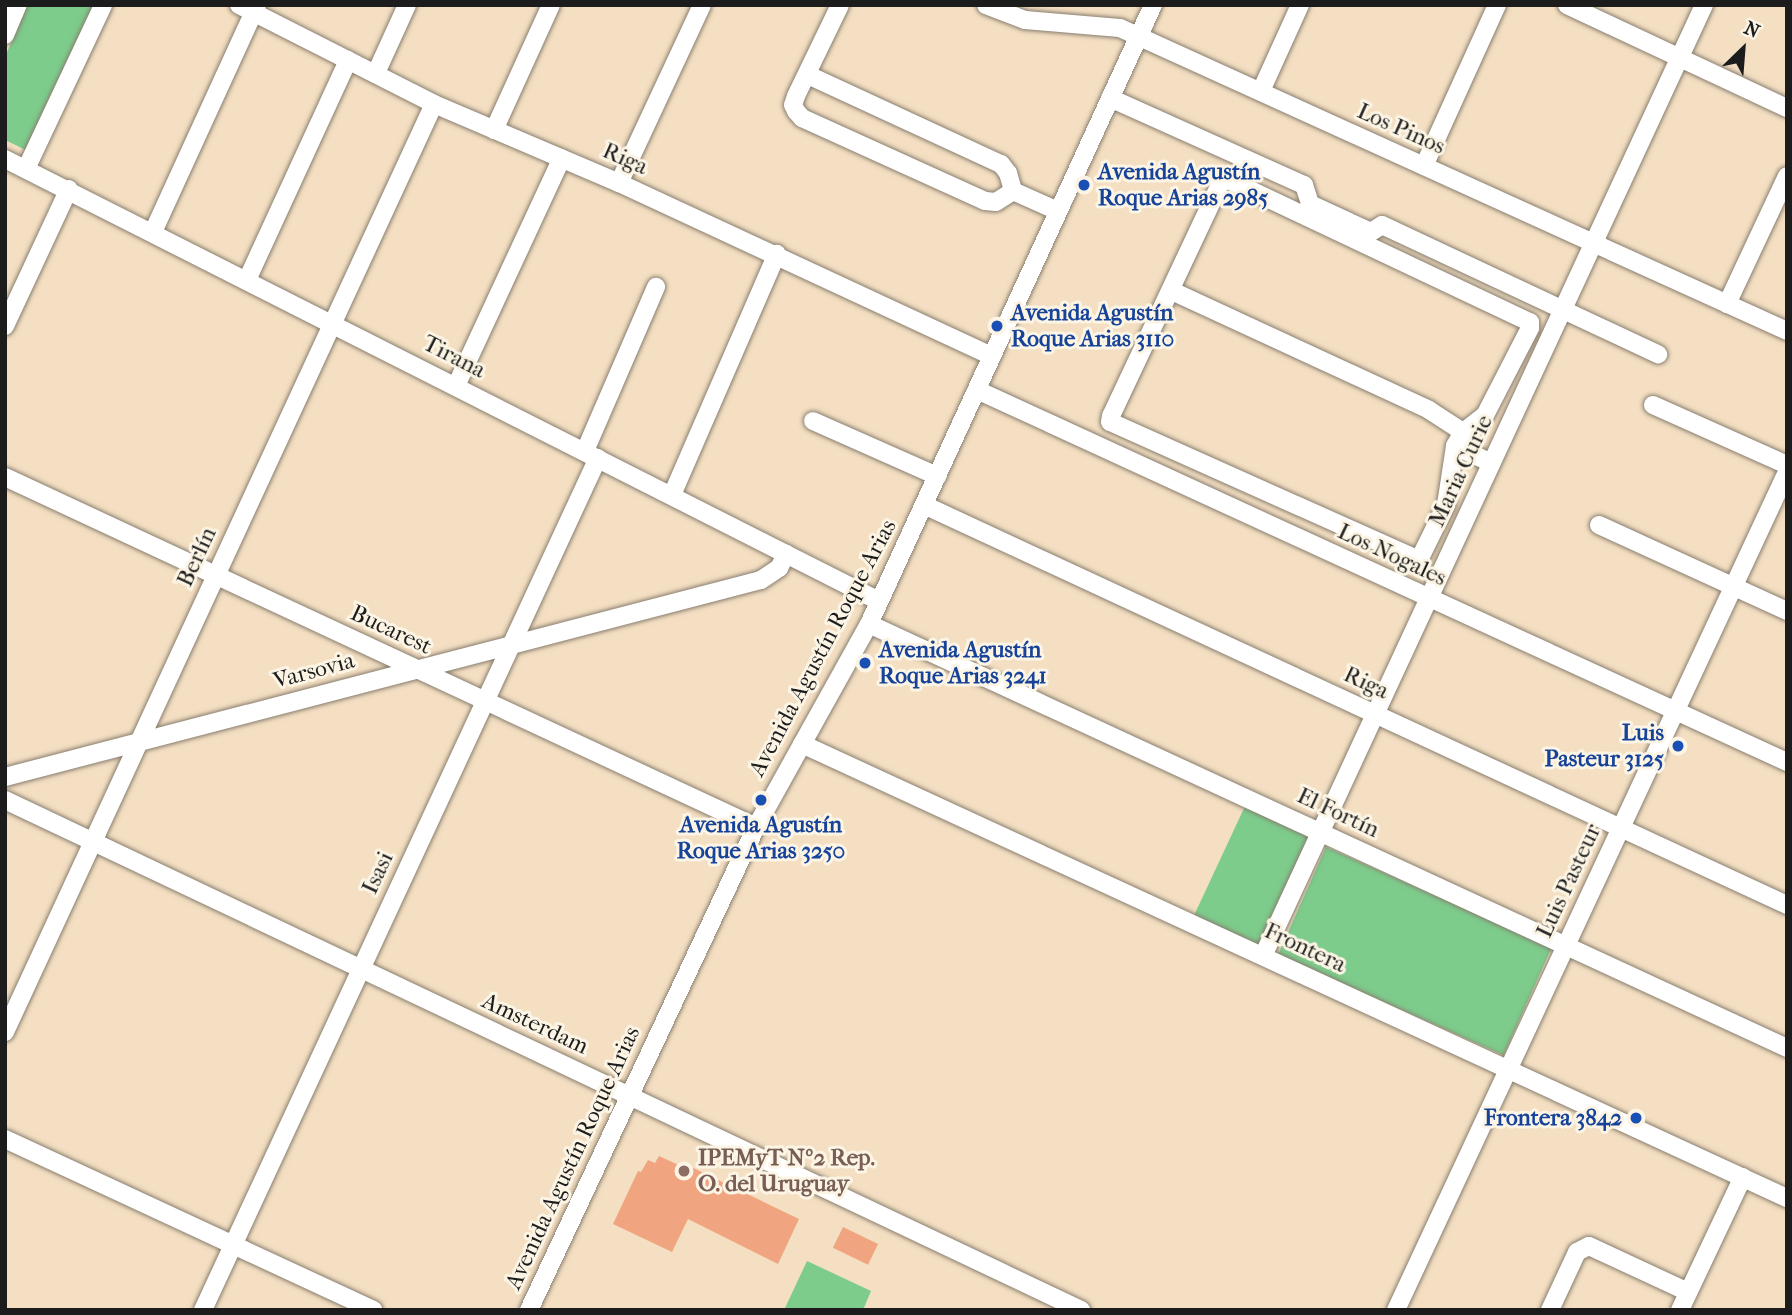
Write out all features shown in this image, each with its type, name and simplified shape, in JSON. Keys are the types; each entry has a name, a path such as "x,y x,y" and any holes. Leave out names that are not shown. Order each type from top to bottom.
{"street":[{"path":"5,35 18,5"},
{"path":"26,169 103,5"},
{"path":"376,73 407,5"},
{"path":"494,131 551,5"},
{"path":"620,183 702,5"},
{"path":"840,5 793,105 803,118 985,201 996,202 1013,191"},
{"name":"Los Pinos","path":"988,5 1025,20 1103,24 1139,36 1787,331"},
{"name":"Avenida Agustín Roque Arias","path":"529,1310 756,827 869,624 1153,5"},
{"path":"1261,91 1300,5"},
{"path":"1424,166 1497,5"},
{"path":"1567,5 1787,108"},
{"name":"Maria Curie","path":"1264,956 1704,5"},
{"path":"153,232 250,8"},
{"name":"Riga","path":"250,8 434,104 620,183 992,356"},
{"path":"247,280 348,60"},
{"path":"808,75 1001,164 1009,173 1013,191"},
{"path":"1110,98 1304,185 1310,204 1322,210 1371,232 1382,225 1658,354"},
{"name":"Berlín","path":"5,1032 434,104"},
{"path":"456,386 562,158"},
{"name":"Tirana","path":"5,159 69,189 879,601"},
{"path":"1727,304 1787,176"},
{"path":"1225,180 1530,322 1530,328 1485,415 1459,439 1446,505 1419,559 1114,426 1111,415 1172,291 1225,180"},
{"path":"5,326 69,189"},
{"path":"1013,191 1058,211"},
{"path":"672,495 776,254"},
{"name":"Isasi","path":"203,1310 511,645 592,454 656,287"},
{"path":"1172,291 1429,410 1459,439 1491,463"},
{"name":"Los Nogales","path":"977,390 1787,762"},
{"path":"1653,405 1787,465"},
{"path":"813,421 937,476"},
{"name":"Luis Pasteur","path":"1396,1310 1787,472"},
{"name":"Bucarest","path":"5,477 756,827"},
{"name":"Riga","path":"924,505 1787,905"},
{"path":"1599,525 1787,611"},
{"name":"Varsovia","path":"5,777 761,580 779,568 786,554"},
{"name":"El Fortín","path":"869,624 1787,1048"},
{"name":"Frontera","path":"802,744 1787,1198"},
{"name":"Amsterdam","path":"5,800 1081,1310"},
{"path":"5,1139 373,1310"},
{"path":"1680,1310 1743,1177"},
{"path":"1550,1310 1577,1252 1589,1247 1688,1292"}],"green space":[{"path":"27,5 99,5 30,152 5,140 5,57"},
{"path":"1246,804 1312,835 1259,948 1193,917"},
{"path":"1326,847 1552,947 1504,1055 1278,955"},
{"path":"807,1261 871,1291 863,1310 785,1308"}],"building":[{"path":"659,1156 683,1167 685,1164 799,1219 778,1264 688,1219 672,1252 613,1224 638,1171 641,1172 648,1160 655,1163"},
{"path":"843,1227 878,1244 868,1265 833,1248"}],"place":[{"name":"Avenida Agustín Roque Arias 2985","path":"1084,185"},
{"name":"Avenida Agustín Roque Arias 3110","path":"997,326"},
{"name":"Avenida Agustín Roque Arias 3241","path":"865,663"},
{"name":"Luis Pasteur 3125","path":"1678,746"},
{"name":"Avenida Agustín Roque Arias 3250","path":"761,800"},
{"name":"Frontera 3842","path":"1636,1118"},
{"name":"IPEMyT Nº2 Rep. O. del Uruguay","path":"684,1171"}]}
